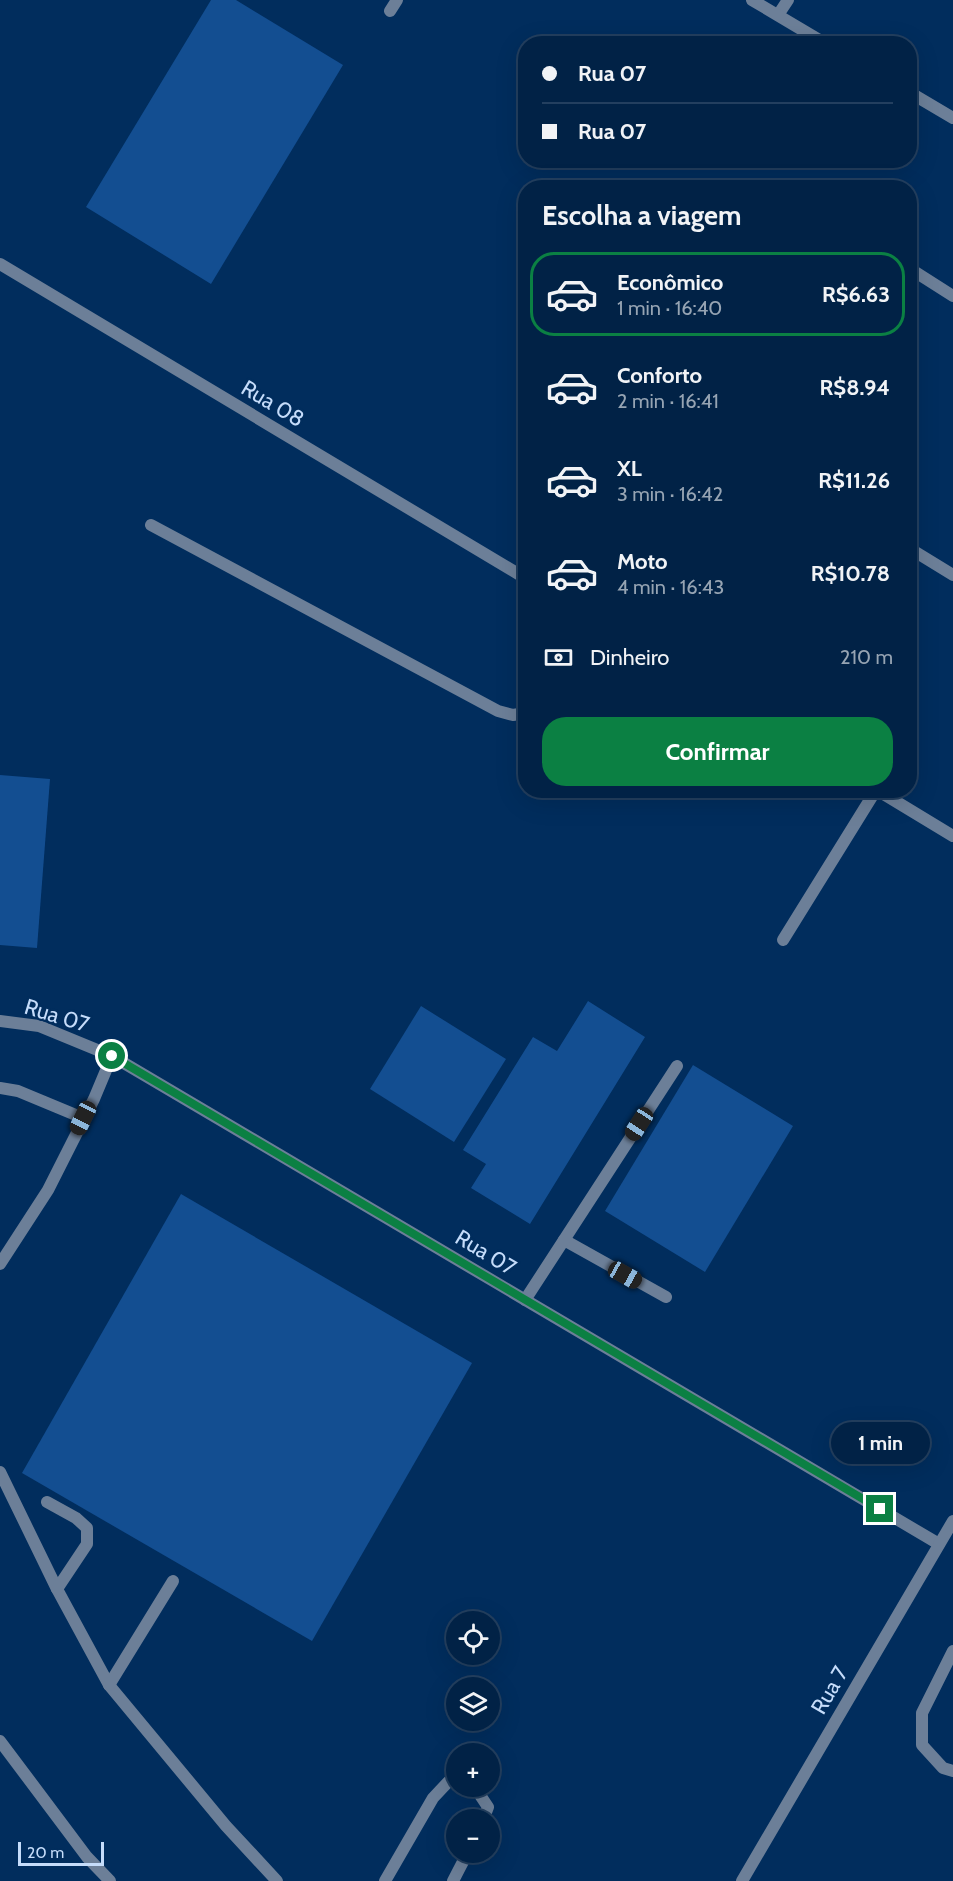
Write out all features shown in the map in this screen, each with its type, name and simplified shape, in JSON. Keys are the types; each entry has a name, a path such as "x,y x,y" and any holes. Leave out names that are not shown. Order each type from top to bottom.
{"street":[{"path":"752,0 813,36"},
{"path":"778,15 788,0"},
{"path":"917,97 953,118"},
{"name":"Rua 08","path":"0,264 518,574"},
{"path":"917,273 953,296"},
{"path":"151,525 498,711 513,716 518,715"},
{"path":"917,553 953,575"},
{"path":"783,940 871,798"},
{"path":"889,798 953,836"},
{"name":"Rua 07","path":"0,1020 39,1026 112,1056 939,1544"},
{"path":"0,1264 48,1190 112,1056"},
{"path":"525,1300 677,1066"},
{"path":"0,1088 18,1091 83,1118"},
{"path":"564,1240 666,1297"},
{"path":"0,1472 57,1589 109,1685 226,1826 276,1881"},
{"path":"47,1502 76,1518 87,1528 87,1544 57,1589"},
{"name":"Rua 7","path":"742,1881 953,1521"},
{"path":"109,1685 173,1581"},
{"path":"953,1651 922,1713 922,1745 943,1768 953,1771"},
{"path":"0,1741 87,1857 110,1881"},
{"path":"385,1881 433,1797 446,1784"},
{"path":"453,1881 462,1863"}],"building":[{"path":"211,0 236,0 343,65 211,284 86,207"},
{"path":"0,775 50,779 37,948 0,945"},
{"path":"588,1001 645,1037 530,1224 471,1188 486,1164 463,1150 533,1037 557,1051"},
{"path":"421,1006 506,1059 454,1142 370,1089"},
{"path":"693,1065 793,1126 705,1272 605,1211"},
{"path":"181,1194 472,1363 312,1641 22,1473"}],"route":[{"path":"112,1056 880,1509"}]}
